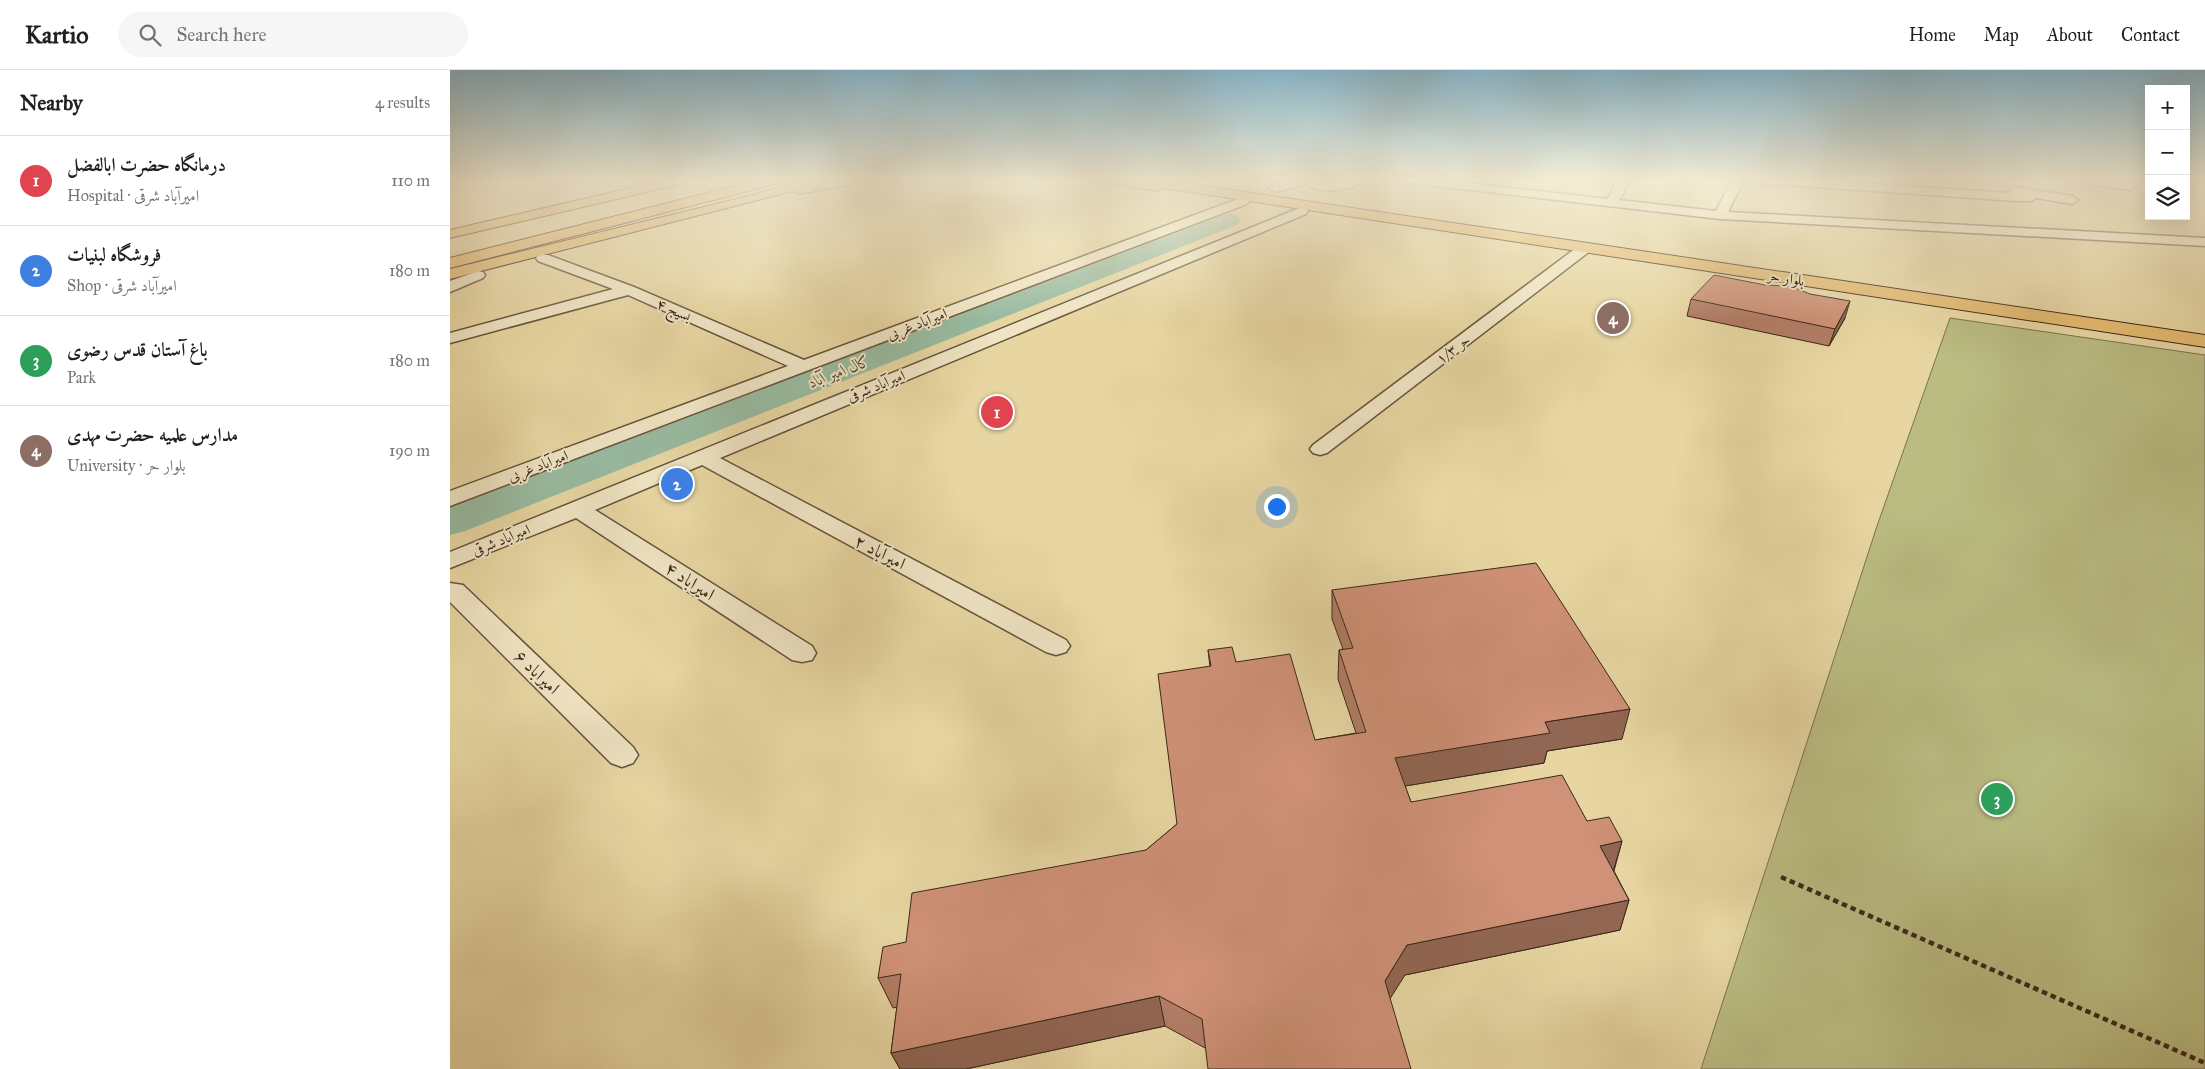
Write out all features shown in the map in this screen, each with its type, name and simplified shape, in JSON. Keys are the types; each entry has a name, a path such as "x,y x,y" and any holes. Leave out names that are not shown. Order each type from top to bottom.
{"main road":[{"path":"450,234 482,227"},
{"path":"450,246 529,227"},
{"path":"450,263 592,227"},
{"path":"450,274 642,227"},
{"name":"بلوار حر","path":"1459,227 1585,248 2205,341"},
{"name":"بلوار حر","path":"1476,227 2205,329"},
{"path":"450,282 544,258 636,228"}],"street":[{"name":"امیرآباد غربی","path":"450,499 1175,227"},
{"name":"امیرآباد شرقی","path":"450,561 703,457 1235,227"},
{"path":"1939,227 2205,242"},
{"name":"حر ۱/۳","path":"1320,449 1585,248"},
{"name":"بسیج ۴","path":"544,258 630,290 804,366"},
{"path":"450,287 478,275"},
{"path":"450,338 630,290"},
{"name":"امیرآباد ۲","path":"703,457 1056,646"},
{"name":"امیراباد ۴","path":"578,509 802,653"},
{"name":"امیراباد ۶","path":"450,591 454,591 622,755"}],"path":[{"path":"1781,877 2205,1062"}],"green space":[{"path":"1950,318 2205,355 2205,1069 1701,1069 1876,529"}],"building":[{"path":"1714,275 1765,285 1790,286 1810,294 1850,301 1835,329 1691,299"},
{"path":"1536,563 1630,709 1545,722 1550,733 1395,758 1411,802 1562,775 1587,821 1609,817 1622,841 1600,846 1629,900 1407,945 1385,981 1411,1069 1208,1069 1202,1019 1159,996 891,1053 901,974 878,978 883,947 906,942 912,893 1146,850 1177,824 1158,674 1211,666 1208,650 1232,647 1236,662 1290,654 1315,740 1366,732 1339,650 1353,648 1332,590"}],"waterway":[{"name":"کال امیر آباد","path":"450,522 1212,227"}],"place":[{"name":"مدارس علمیه حضرت مهدی","path":"1613,318"},
{"name":"درمانگاه حضرت ابالفضل","path":"997,412"},
{"name":"فروشگاه لبنیات","path":"677,484"},
{"name":"باغ آستان قدس رضوی","path":"1997,799"}]}
